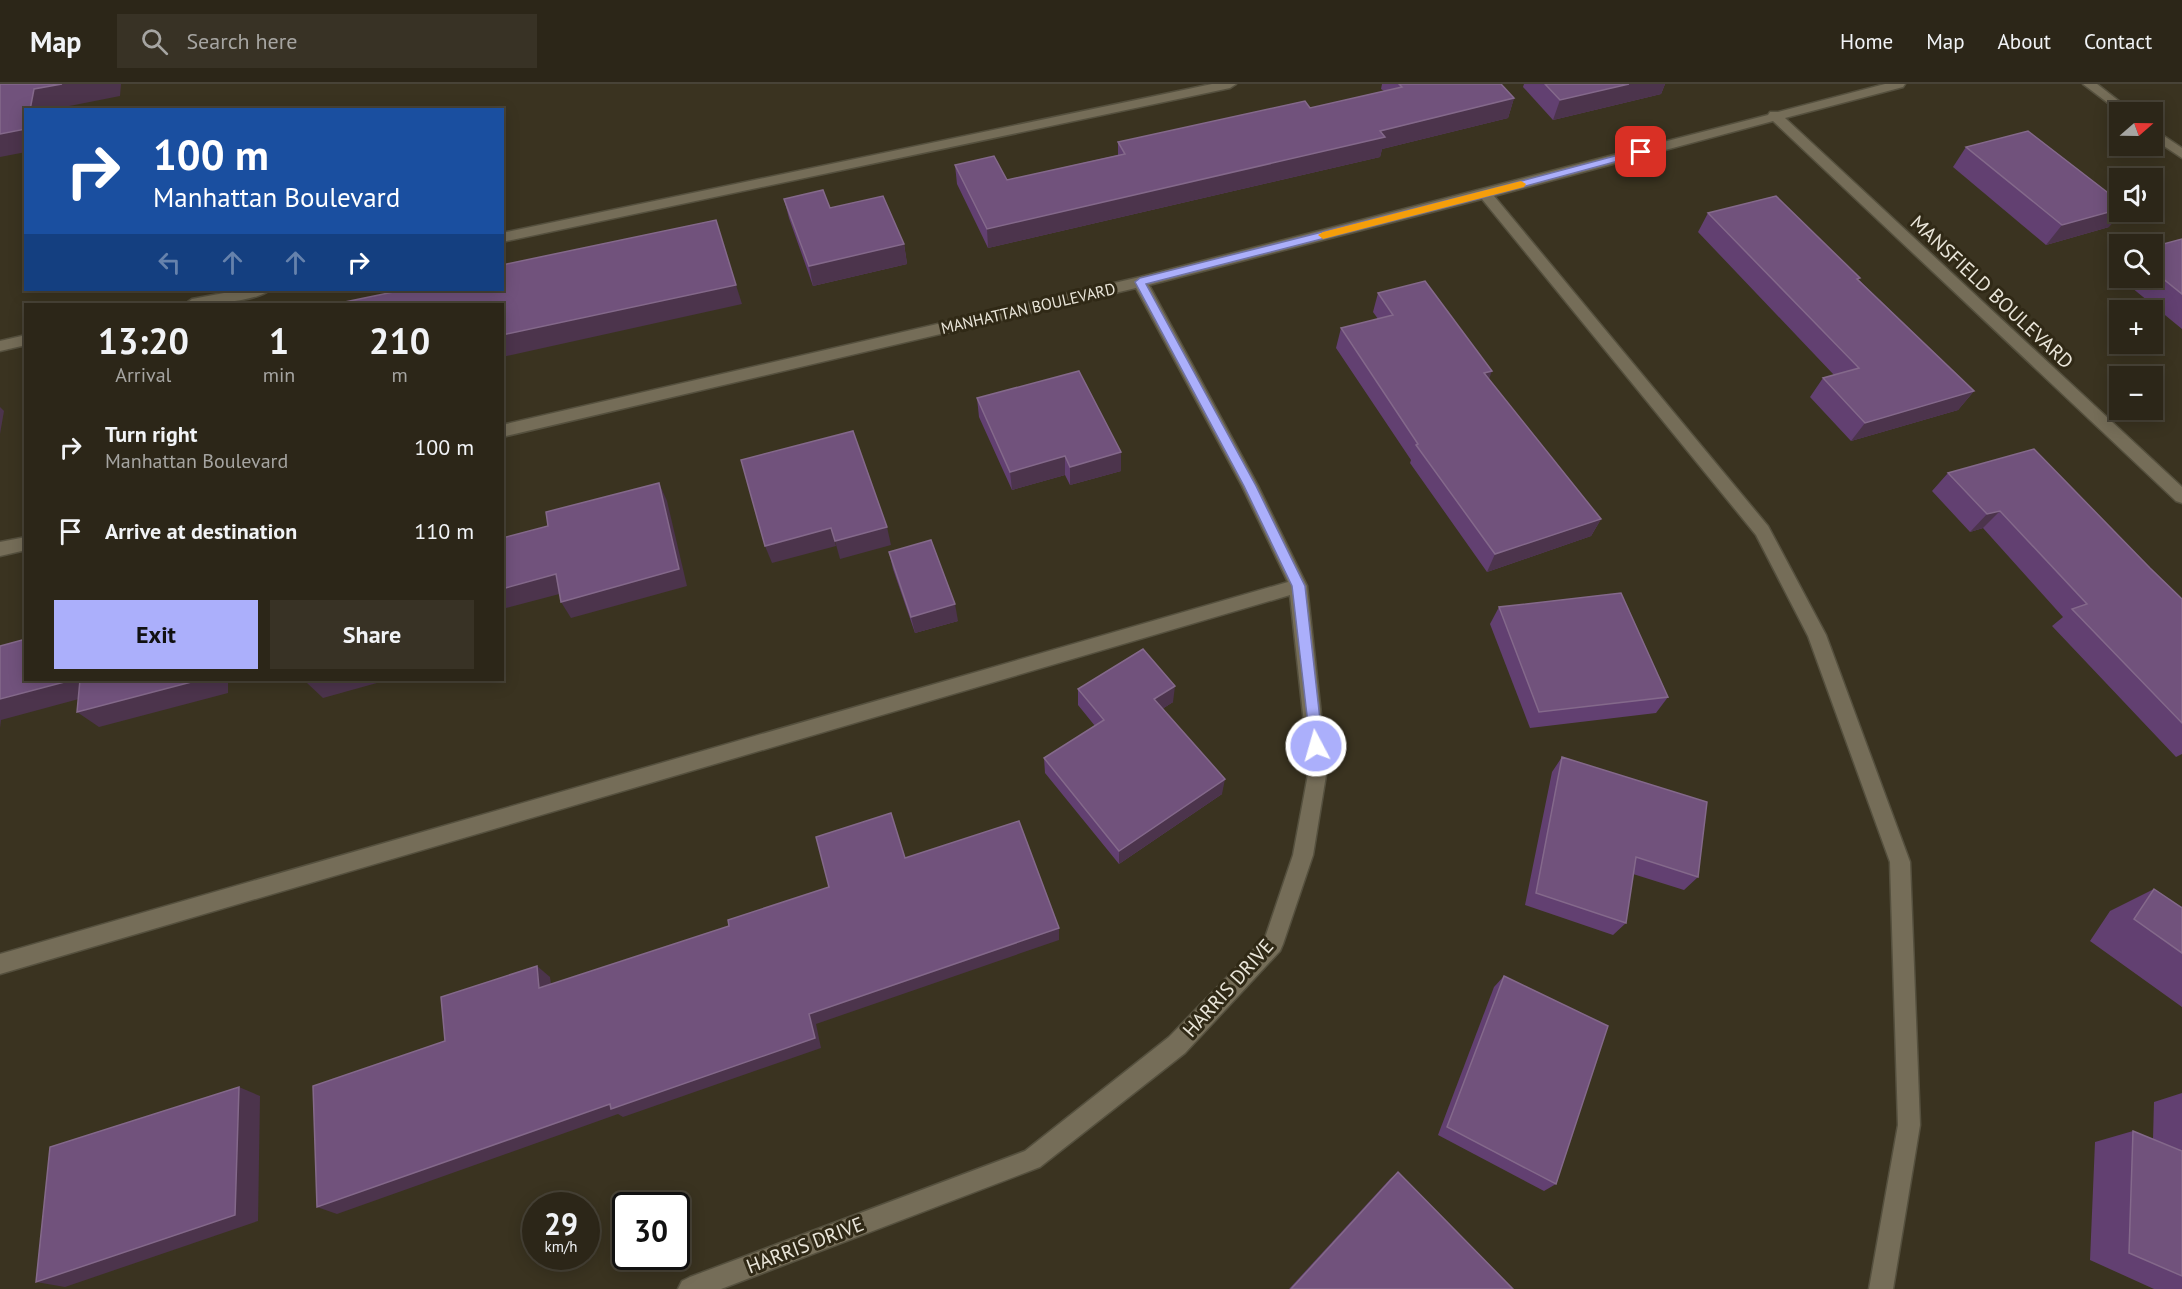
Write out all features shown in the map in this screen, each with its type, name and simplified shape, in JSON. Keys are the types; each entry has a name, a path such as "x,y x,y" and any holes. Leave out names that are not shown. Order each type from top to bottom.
{"street":[{"path":"504,238 1230,84"},
{"name":"MANHATTAN BOULEVARD","path":"504,431 1140,282 1485,194 1774,115 1899,84"},
{"path":"2089,84 2113,102"},
{"name":"MANSFIELD BOULEVARD","path":"1774,115 2182,497"},
{"path":"2163,140 2182,154"},
{"path":"1485,194 1762,531 1817,635 1900,862 1910,1125 1881,1289"},
{"name":"HARRIS DRIVE","path":"690,1289 1032,1159 1178,1045 1273,944 1303,855 1318,769 1298,586 1250,486 1140,282"},
{"path":"197,303 257,291"},
{"path":"0,346 24,340"},
{"path":"0,549 24,543"},
{"path":"0,964 1298,586"}],"building":[{"path":"0,84 62,84 34,89 30,108 24,108 24,129 0,134"},
{"path":"1399,84 1501,84 1514,98 1380,131 1385,137 987,229 955,165 994,156 1007,180 1125,154 1118,142 1305,101 1310,108 1402,87"},
{"path":"1545,84 1629,84 1560,100"},
{"path":"2028,131 2109,194 2109,212 2062,225 1966,147"},
{"path":"823,190 830,208 883,196 904,244 809,266 784,199"},
{"path":"1776,196 1860,278 1857,279 1974,391 1865,423 1823,378 1859,368 1708,213"},
{"path":"716,220 736,285 504,335 504,303 340,303 398,291 504,291 504,265"},
{"path":"2182,239 2182,294 2163,279 2163,244"},
{"path":"1425,281 1492,371 1484,373 1601,519 1495,554 1416,445 1418,444 1341,328 1393,315 1378,293"},
{"path":"1079,371 1121,452 1070,467 1065,456 1010,472 977,398"},
{"path":"853,431 887,527 835,541 831,528 765,546 741,460"},
{"path":"2034,449 2182,599 2182,723 2072,609 2087,604 2000,511 1987,514 1948,473"},
{"path":"659,483 679,569 561,602 556,574 504,588 504,537 548,526 546,512"},
{"path":"931,540 955,604 911,617 889,552"},
{"path":"1621,593 1668,697 1539,712 1499,607"},
{"path":"24,640 24,681 68,681 0,699 0,646"},
{"path":"1143,649 1175,686 1154,699 1225,779 1119,851 1044,758 1104,720 1078,689"},
{"path":"80,681 195,681 77,712"},
{"path":"1562,757 1707,802 1698,877 1636,857 1626,923 1536,893"},
{"path":"891,813 905,858 1019,821 1059,928 809,1014 815,1038 611,1109 610,1104 317,1207 313,1086 445,1041 441,997 537,966 539,988 729,926 728,920 829,887 816,837"},
{"path":"2154,889 2182,908 2182,953 2134,919"},
{"path":"1504,976 1608,1026 1556,1184 1447,1127"},
{"path":"239,1087 235,1215 36,1282 50,1147"},
{"path":"2133,1131 2182,1151 2182,1276 2129,1253"},
{"path":"1398,1172 1513,1289 1291,1289"}],"slow traffic":[{"path":"1323,235 1521,184"}],"route":[{"path":"1316,746 1298,586 1250,486 1140,282 1641,152"}]}
